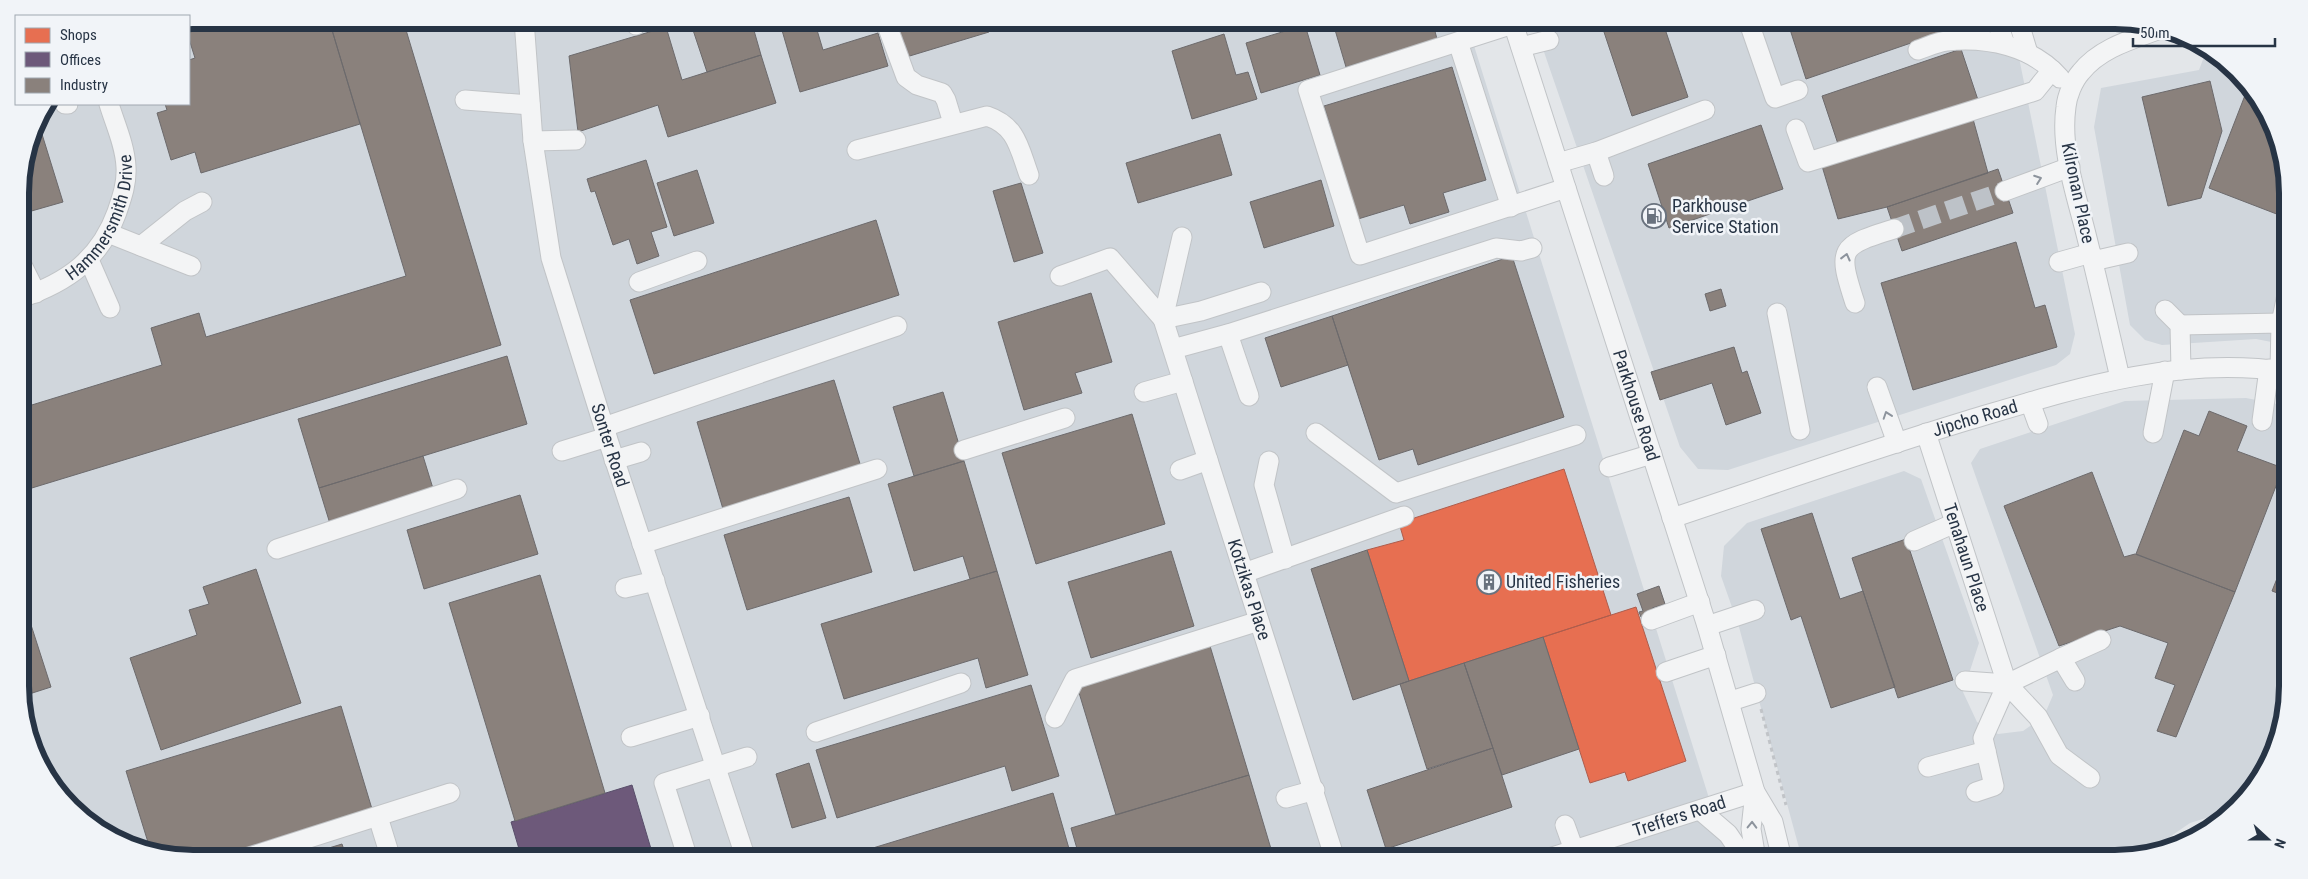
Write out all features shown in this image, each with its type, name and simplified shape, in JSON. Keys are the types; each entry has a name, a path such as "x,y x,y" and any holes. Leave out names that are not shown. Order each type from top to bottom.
{"street":[{"name":"Sonter Road","path":"525,29 533,141 551,258 614,460 743,850"},
{"path":"888,29 906,77 917,85 942,93 953,124"},
{"path":"1493,29 1308,90 1360,255 1566,188"},
{"name":"Parkhouse Road","path":"1515,29 1700,602 1756,792 1773,822 1780,850"},
{"path":"1751,29 1775,98 1798,90"},
{"path":"2021,29 2028,53"},
{"name":"Kilronan Place","path":"2120,378 2070,167 2065,124 2066,106 2070,91 2080,73 2093,59 2110,48 2150,33"},
{"path":"1918,50 1946,41 2002,35 2052,70 2070,91"},
{"path":"1521,47 1550,40"},
{"path":"1458,42 1511,207"},
{"path":"1796,129 1808,162 2035,91 2052,70"},
{"path":"465,100 530,105"},
{"name":"Hammersmith Drive","path":"29,295 66,277 89,260 108,233 126,183 123,149 109,105"},
{"path":"1558,163 1596,152 1705,110"},
{"path":"857,150 988,116 998,120 1012,130 1028,175"},
{"path":"533,141 576,140"},
{"path":"1596,152 1604,176"},
{"path":"2005,191 2070,167"},
{"path":"141,246 185,211 202,202"},
{"path":"1855,303 1844,270 1846,251 1856,242 1894,229"},
{"path":"108,233 191,266"},
{"path":"1163,319 1182,237"},
{"path":"1173,349 1228,334 1496,248 1521,251 1532,248"},
{"path":"2059,262 2128,253"},
{"path":"1060,276 1110,258 1163,319"},
{"path":"89,260 110,308"},
{"path":"639,282 697,261"},
{"path":"1163,319 1201,311 1260,292"},
{"path":"2166,310 2180,325 2279,324"},
{"path":"1776,313 1800,430"},
{"name":"Kotzikas Place","path":"1163,319 1333,850"},
{"path":"2153,433 2173,370 2180,325"},
{"path":"562,451 605,432 897,326"},
{"path":"1228,334 1249,396"},
{"name":"Jipcho Road","path":"1672,518 1926,433 2120,378 2173,370 2258,367 2279,371"},
{"path":"2262,421 2279,371"},
{"path":"1144,392 1183,381"},
{"path":"1878,387 1897,443"},
{"path":"2030,402 2038,424"},
{"path":"964,450 1065,418"},
{"path":"1316,433 1396,493 1576,435"},
{"name":"Tenahaun Place","path":"1926,433 2007,684"},
{"path":"614,460 641,452"},
{"path":"1610,467 1652,454"},
{"path":"1180,470 1208,460"},
{"path":"1269,461 1264,485 1285,560"},
{"path":"642,544 877,469"},
{"path":"277,549 457,489"},
{"path":"1244,573 1285,560 1404,516"},
{"path":"1914,541 1955,523"},
{"path":"626,588 655,581"},
{"path":"1651,620 1700,602"},
{"path":"1707,626 1755,610"},
{"path":"1055,718 1075,680 1259,621"},
{"path":"1965,681 2007,684 2101,640"},
{"path":"1666,672 1716,655"},
{"path":"2061,658 2075,680"},
{"path":"816,732 960,683"},
{"path":"1976,792 1994,786 1983,738 2007,684"},
{"path":"2007,684 2038,717 2059,755 2090,778"},
{"path":"1730,701 1756,693"},
{"path":"631,737 700,716"},
{"path":"1928,768 1986,751"},
{"path":"685,850 664,783 747,757"},
{"path":"1286,798 1315,790"},
{"name":"Parkhouse Road","path":"1754,850 1751,829 1756,792"},
{"name":"Treffers Road","path":"1574,850 1756,792"},
{"path":"271,850 450,793"},
{"path":"1700,810 1728,834 1739,850"},
{"path":"378,816 388,850"},
{"path":"1565,825 1574,850"}],"path":[{"path":"1756,693 1780,774 1787,810"}],"shaded area":[{"path":"190,29 1469,29 1725,850 182,850 140,842 102,823 70,794 56,777 46,759 37,739 29,697 29,182 32,161 41,130 54,105 190,105"},
{"path":"1536,29 2027,29 2014,33 2075,334 2070,354 2056,365 1728,470 1698,469 1680,447"},
{"path":"2204,56 2231,77 2257,111 2267,130 2274,151 2279,193 2279,343 2256,339 2162,345 2145,340 2130,325 2094,127 2101,88 2199,70"},
{"path":"2246,398 2279,404 2279,697 2271,739 2262,759 2245,786 2216,815 2190,823 2159,844 2147,847 2126,850 1800,850 1739,627 1721,576 1724,546 1747,523 1904,471 1921,479 1979,643 1963,692 1977,722 1998,734 2023,731 2044,716 2053,695 1971,463 1980,449 2125,401"}],"building: Shops":[{"name":"United Fisheries","path":"1564,469 1611,615 1409,681 1367,550 1404,540 1399,523"},
{"path":"1636,607 1686,761 1628,781 1625,772 1590,783 1543,637"}],"building: Offices":[{"path":"632,785 651,850 519,850 511,822"}],"building: Industry":[{"path":"190,29 332,29 360,124 201,173 195,152 171,160 157,113 167,110 165,105 190,105 190,60 195,58 190,42"},
{"path":"332,29 406,29 501,345 29,489 29,406 162,365 151,328 199,313 206,337 406,276"},
{"path":"659,29 667,29 682,80 761,55 776,103 668,137 658,105 578,132 569,56"},
{"path":"693,29 754,29 761,55 707,72"},
{"path":"782,29 817,29 823,50 878,33 888,66 800,92"},
{"path":"894,29 988,29 989,32 903,58"},
{"path":"1292,29 1306,29 1320,75 1261,93 1246,43"},
{"path":"1335,29 1434,29 1437,39 1346,67"},
{"path":"1603,29 1665,29 1688,97 1632,116"},
{"path":"1790,29 1952,29 1806,79"},
{"path":"1224,34 1236,75 1248,72 1257,99 1192,119 1172,51"},
{"path":"1961,49 1979,103 1840,150 1822,96"},
{"path":"1452,67 1486,180 1443,193 1449,212 1410,224 1404,205 1358,219 1324,106"},
{"path":"2210,81 2222,131 2201,198 2168,206 2142,97"},
{"path":"2246,94 2267,130 2274,151 2278,172 2279,215 2209,188"},
{"path":"1973,119 1988,173 1887,207 1838,219 1822,166"},
{"path":"1761,125 1783,189 1669,228 1648,164"},
{"path":"41,130 63,202 29,212 29,182 32,161"},
{"path":"1220,134 1232,175 1138,203 1126,163"},
{"path":"646,160 667,227 651,232 659,256 637,264 629,239 613,245 595,191 591,192 587,179"},
{"path":"1998,169 2013,213 1902,251 1887,207"},
{"path":"697,170 714,223 674,236 657,183"},
{"path":"1321,180 1334,226 1264,248 1250,202"},
{"path":"1021,183 1043,253 1014,262 993,191"},
{"path":"876,220 899,295 654,374 630,300"},
{"path":"2016,242 2035,308 2045,305 2057,347 1913,390 1881,283"},
{"path":"1512,256 1564,417 1418,465 1413,449 1379,460 1332,316"},
{"path":"1721,289 1726,306 1710,311 1705,294"},
{"path":"1091,293 1112,362 1075,373 1082,393 1024,410 998,322"},
{"path":"1332,316 1348,365 1281,387 1265,338"},
{"path":"1734,347 1742,373 1747,371 1761,413 1726,425 1712,383 1660,400 1651,372"},
{"path":"507,356 527,424 319,488 298,419"},
{"path":"834,380 861,467 723,509 697,422"},
{"path":"943,392 964,461 914,476 893,407"},
{"path":"2209,411 2247,426 2237,451 2279,467 2279,478 2235,592 2136,554 2184,430 2199,436"},
{"path":"1132,414 1165,524 1036,564 1002,453"},
{"path":"423,456 435,495 331,527 319,488"},
{"path":"964,461 997,571 970,579 963,556 914,571 888,484"},
{"path":"2092,472 2124,557 2135,554 2235,592 2176,737 2157,731 2175,685 2155,678 2168,643 2120,626 2059,646 2004,506"},
{"path":"520,495 538,554 424,589 407,530"},
{"path":"849,497 872,572 747,610 724,535"},
{"path":"1812,513 1840,599 1863,591 1895,687 1831,708 1801,616 1791,620 1761,529"},
{"path":"1906,539 1953,680 1898,698 1852,558"},
{"path":"1367,550 1409,681 1353,700 1311,569"},
{"path":"1171,551 1194,626 1091,658 1068,582"},
{"path":"256,569 301,703 161,750 130,658 197,635 189,610 209,604 203,587"},
{"path":"997,571 1028,675 986,688 978,658 844,699 821,624"},
{"path":"2279,574 2279,594 2272,591"},
{"path":"540,575 605,793 515,821 449,603"},
{"path":"1659,586 1665,604 1652,608 1655,615 1641,617 1639,612 1643,611 1637,594"},
{"path":"29,619 51,687 29,694"},
{"path":"1543,637 1579,749 1502,775 1464,663"},
{"path":"1210,646 1249,775 1116,815 1077,686"},
{"path":"1464,663 1493,748 1427,769 1400,684"},
{"path":"1031,685 1059,776 1012,791 1005,766 837,818 816,750"},
{"path":"341,706 372,809 238,850 182,850 161,847 149,844 126,771"},
{"path":"1493,748 1512,807 1386,849 1367,790"},
{"path":"809,763 826,818 792,828 776,774"},
{"path":"1249,775 1271,850 1077,850 1071,828"},
{"path":"1053,793 1069,850 866,850"},
{"path":"342,844 344,850 322,850"}],"tunnel":[{"path":"1894,229 2005,191"}],"place":[{"name":"Parkhouse Service Station","path":"1654,216"},
{"name":"United Fisheries","path":"1489,582"}]}
